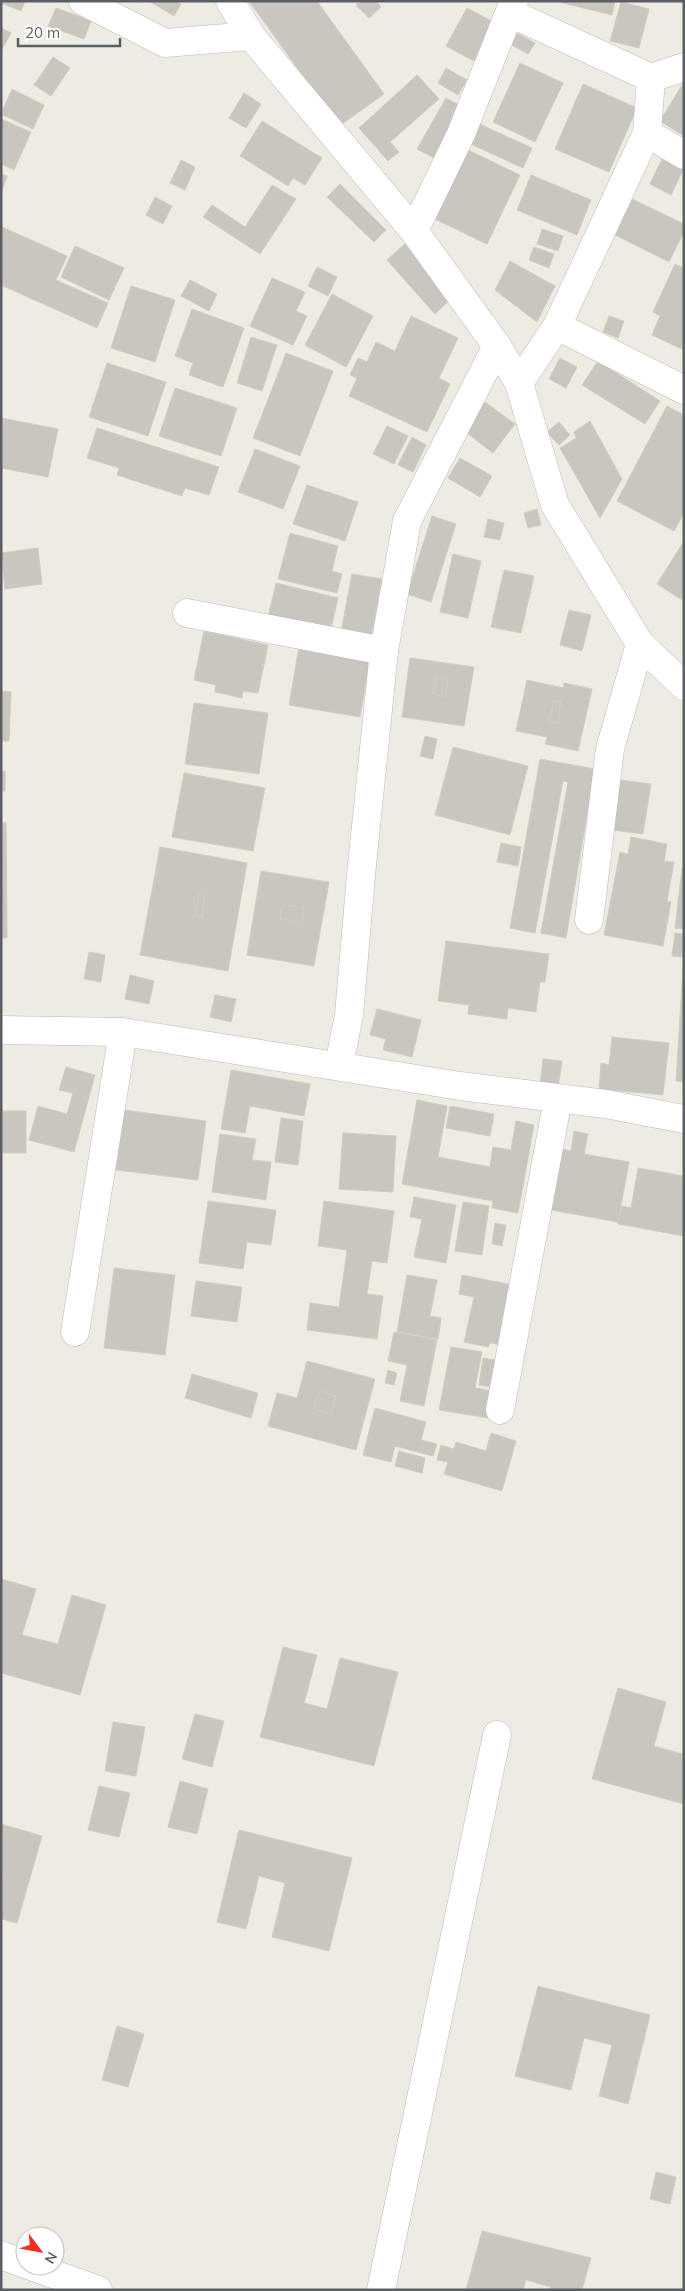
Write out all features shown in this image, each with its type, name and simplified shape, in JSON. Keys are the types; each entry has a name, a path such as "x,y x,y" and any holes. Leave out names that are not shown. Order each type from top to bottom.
{"street":[{"path":"83,1 164,43 251,36"},
{"path":"230,1 251,36 414,231 497,346 519,383 555,505 640,644 684,686"},
{"path":"414,231 461,134 512,7 651,78 684,67"},
{"path":"519,383 557,326 647,133 651,78"},
{"path":"647,133 684,155"},
{"path":"557,326 684,390"},
{"path":"339,1066 350,1015 362,865 384,652 407,521 497,346"},
{"path":"187,613 384,652"},
{"path":"589,920 610,749 640,644"},
{"path":"1,1030 123,1032 460,1086 606,1104 684,1119"},
{"path":"75,1332 123,1032"},
{"path":"500,1410 558,1099"},
{"path":"382,2290 496,1734"},
{"path":"1,2255 15,2260"},
{"path":"59,2276 98,2290"}],"building":[{"path":"1,1 25,1 21,11 1,3"},
{"path":"149,1 176,1 181,4 174,16"},
{"path":"249,1 317,1 384,94 339,126"},
{"path":"360,1 376,1 381,7 369,18 356,5"},
{"path":"555,1 615,1 612,15"},
{"path":"621,2 649,9 639,48 610,41"},
{"path":"56,8 91,21 84,39 48,26"},
{"path":"467,8 497,24 476,62 446,46"},
{"path":"1,28 11,33 1,51"},
{"path":"517,33 535,43 528,54 510,44"},
{"path":"53,57 70,68 51,96 34,85"},
{"path":"520,63 563,83 535,142 493,122"},
{"path":"446,68 467,80 458,95 438,83"},
{"path":"417,75 439,99 390,142 399,152 388,161 359,128"},
{"path":"684,82 684,136 660,121"},
{"path":"583,84 637,108 609,172 555,149"},
{"path":"12,89 44,105 33,129 1,114"},
{"path":"244,93 261,104 246,128 229,118"},
{"path":"446,98 463,107 434,158 417,149"},
{"path":"1,119 31,132 14,170 1,164"},
{"path":"262,121 322,158 305,185 293,178 288,186 240,156"},
{"path":"473,121 532,148 523,168 464,141"},
{"path":"468,150 520,175 487,244 435,219"},
{"path":"662,159 683,170 671,195 650,184"},
{"path":"181,160 195,167 185,190 170,183"},
{"path":"1,174 7,176 1,193"},
{"path":"531,175 591,200 577,235 517,210"},
{"path":"340,184 386,230 374,242 327,197"},
{"path":"272,185 296,199 260,254 203,217 212,205 245,227"},
{"path":"155,197 172,206 163,224 146,215"},
{"path":"632,199 684,224 684,232 669,262 615,235"},
{"path":"2,227 67,256 56,280 108,303 97,328 1,285"},
{"path":"542,229 563,236 558,251 537,244"},
{"path":"406,243 454,296 435,314 387,260"},
{"path":"75,246 124,268 109,300 61,277"},
{"path":"534,247 554,254 549,268 529,260"},
{"path":"510,261 555,286 537,322 495,290"},
{"path":"675,264 684,268 684,350 652,335 660,316 653,312"},
{"path":"317,267 337,277 328,296 308,286"},
{"path":"272,278 305,292 296,311 307,316 293,345 250,326"},
{"path":"190,280 217,294 209,311 181,296"},
{"path":"131,286 175,300 155,362 111,348"},
{"path":"332,294 373,316 346,367 305,345"},
{"path":"192,309 244,328 223,387 189,375 193,363 175,356"},
{"path":"411,316 458,338 439,378 450,384 427,432 349,396 357,378 350,375 358,358 367,362 376,342 395,351"},
{"path":"609,316 624,321 618,338 603,332"},
{"path":"251,337 277,345 262,391 237,383"},
{"path":"286,353 333,371 300,456 253,438"},
{"path":"560,358 577,367 566,388 549,379"},
{"path":"598,361 660,401 645,424 582,385"},
{"path":"107,363 166,382 148,436 89,417"},
{"path":"175,388 237,408 221,456 159,436"},
{"path":"485,402 515,424 493,453 463,430"},
{"path":"667,406 684,415 684,513 674,531 617,501"},
{"path":"1,418 58,429 48,477 1,468"},
{"path":"590,421 622,479 600,518 560,448 576,438 574,432"},
{"path":"559,422 570,435 559,445 547,432"},
{"path":"387,426 408,436 394,464 373,454"},
{"path":"97,428 219,467 209,495 185,488 182,496 117,475 119,468 87,458"},
{"path":"412,437 426,445 413,472 398,465"},
{"path":"255,449 300,466 283,509 238,492"},
{"path":"460,458 492,476 480,497 448,478"},
{"path":"307,485 358,502 345,541 293,524"},
{"path":"537,509 541,525 528,528 524,513"},
{"path":"432,516 456,524 431,602 407,594"},
{"path":"488,519 504,523 500,540 484,537"},
{"path":"290,533 338,546 332,571 342,574 337,593 278,579"},
{"path":"684,541 684,601 657,584"},
{"path":"38,548 42,584 5,589 1,553"},
{"path":"453,554 481,561 468,618 440,612"},
{"path":"504,570 534,576 521,633 491,627"},
{"path":"352,574 382,579 371,638 341,632"},
{"path":"276,583 338,598 330,633 268,617"},
{"path":"569,610 591,615 582,651 560,645"},
{"path":"204,631 268,645 258,693 243,691 242,698 215,692 216,685 194,680"},
{"path":"299,647 370,660 360,717 289,705"},
{"path":"410,658 474,667 464,726 402,717","holes":["436,678 448,680 445,697 433,694"]},
{"path":"436,678 448,680 445,697 433,694"},
{"path":"527,680 563,688 564,683 592,689 578,751 545,744 547,737 516,731","holes":["554,701 561,702 557,723 549,721"]},
{"path":"1,691 11,692 9,741 1,741"},
{"path":"554,701 561,702 557,723 549,721"},
{"path":"194,703 268,713 259,774 185,764"},
{"path":"425,736 437,739 433,759 420,756"},
{"path":"453,747 528,766 510,835 435,815"},
{"path":"540,759 595,769 566,938 541,933 568,782 563,781 535,933 510,928"},
{"path":"1,771 5,771 5,791 1,791"},
{"path":"184,773 265,788 253,851 172,837"},
{"path":"620,780 651,784 643,834 613,830"},
{"path":"1,823 6,823 7,938 1,938"},
{"path":"631,837 667,844 664,861 674,862 667,901 671,902 663,946 604,935 620,852 628,854"},
{"path":"501,843 521,847 518,866 497,862"},
{"path":"160,847 247,863 228,971 140,955","holes":["199,894 205,895 202,917 195,916"]},
{"path":"682,868 684,868 684,929 675,928"},
{"path":"261,871 329,882 314,966 247,955","holes":["282,905 304,907 302,922 280,919"]},
{"path":"199,894 205,895 202,917 195,916"},
{"path":"282,905 304,907 302,922 280,919"},
{"path":"675,933 684,934 684,957 672,956"},
{"path":"446,941 549,954 545,982 540,982 536,1012 508,1008 507,1019 468,1014 469,1005 438,1001"},
{"path":"89,952 105,955 101,982 84,979"},
{"path":"684,967 684,1082 676,1081"},
{"path":"130,975 154,981 149,1004 125,999"},
{"path":"215,995 236,999 231,1022 210,1017"},
{"path":"377,1009 421,1020 412,1057 383,1050 386,1039 370,1035"},
{"path":"612,1037 669,1043 663,1095 599,1089 601,1063 609,1065"},
{"path":"543,1059 562,1061 558,1088 540,1087"},
{"path":"66,1067 95,1075 74,1152 29,1140 38,1106 67,1114 73,1093 59,1090"},
{"path":"231,1070 310,1084 304,1116 250,1106 245,1133 221,1129"},
{"path":"417,1100 447,1106 438,1157 490,1167 493,1147 511,1150 516,1121 534,1125 518,1213 492,1208 493,1201 402,1184"},
{"path":"450,1106 494,1114 490,1136 446,1128"},
{"path":"124,1110 206,1121 198,1180 116,1170"},
{"path":"1,1111 26,1111 26,1153 1,1153"},
{"path":"281,1118 303,1121 298,1165 275,1162"},
{"path":"574,1131 588,1134 584,1154 629,1162 618,1222 551,1210 563,1149 571,1151"},
{"path":"343,1133 396,1136 393,1192 339,1189"},
{"path":"220,1134 256,1139 252,1160 271,1162 266,1200 212,1192"},
{"path":"638,1168 684,1176 684,1236 618,1224 622,1206 631,1208"},
{"path":"414,1197 456,1205 446,1263 414,1257 422,1219 410,1217"},
{"path":"208,1201 276,1210 271,1245 247,1242 243,1269 199,1263"},
{"path":"324,1201 394,1211 387,1263 372,1261 367,1294 383,1296 377,1339 307,1330 310,1303 339,1307 347,1250 318,1246"},
{"path":"463,1202 489,1206 482,1255 455,1251"},
{"path":"495,1223 506,1225 502,1246 492,1244"},
{"path":"114,1268 175,1275 165,1355 104,1348"},
{"path":"407,1275 437,1280 430,1316 441,1318 438,1339 397,1332"},
{"path":"462,1275 513,1285 502,1345 490,1343 488,1347 464,1342 474,1297 459,1294"},
{"path":"196,1281 242,1287 237,1322 191,1316"},
{"path":"394,1332 437,1340 424,1406 400,1401 407,1365 388,1361"},
{"path":"451,1347 482,1352 475,1388 493,1391 488,1418 439,1410"},
{"path":"483,1358 495,1360 491,1387 479,1385"},
{"path":"307,1361 375,1379 356,1450 268,1426 277,1393 297,1398","holes":["319,1391 336,1396 331,1414 314,1409"]},
{"path":"388,1370 397,1373 394,1385 385,1383"},
{"path":"192,1374 258,1393 251,1418 185,1398"},
{"path":"319,1391 336,1396 331,1414 314,1409"},
{"path":"375,1408 426,1422 421,1440 437,1444 433,1456 395,1446 391,1462 363,1455"},
{"path":"491,1433 516,1441 502,1491 444,1474 448,1462 437,1460 441,1445 454,1449 456,1442 486,1451"},
{"path":"399,1451 425,1458 422,1473 395,1466"},
{"path":"1,1579 36,1589 22,1635 58,1644 72,1595 106,1605 80,1695 1,1673"},
{"path":"283,1647 317,1655 304,1703 327,1709 340,1658 398,1672 374,1766 260,1737"},
{"path":"618,1688 666,1702 654,1746 682,1754 684,1750 684,1804 592,1779"},
{"path":"195,1714 224,1721 212,1767 182,1759"},
{"path":"113,1722 145,1727 136,1776 105,1771"},
{"path":"180,1781 208,1789 197,1834 168,1827"},
{"path":"99,1786 130,1793 119,1837 88,1830"},
{"path":"1,1824 42,1836 17,1923 1,1919 1,1881 3,1873 1,1872"},
{"path":"239,1830 352,1858 329,1951 272,1937 285,1883 259,1876 246,1929 217,1922"},
{"path":"538,1986 650,2015 628,2104 599,2096 612,2045 584,2038 571,2090 515,2076"},
{"path":"117,2026 144,2034 128,2087 102,2080"},
{"path":"656,2172 676,2177 670,2204 650,2199"},
{"path":"482,2231 591,2258 582,2290 550,2290 551,2287 526,2280 523,2290 466,2290"}]}
